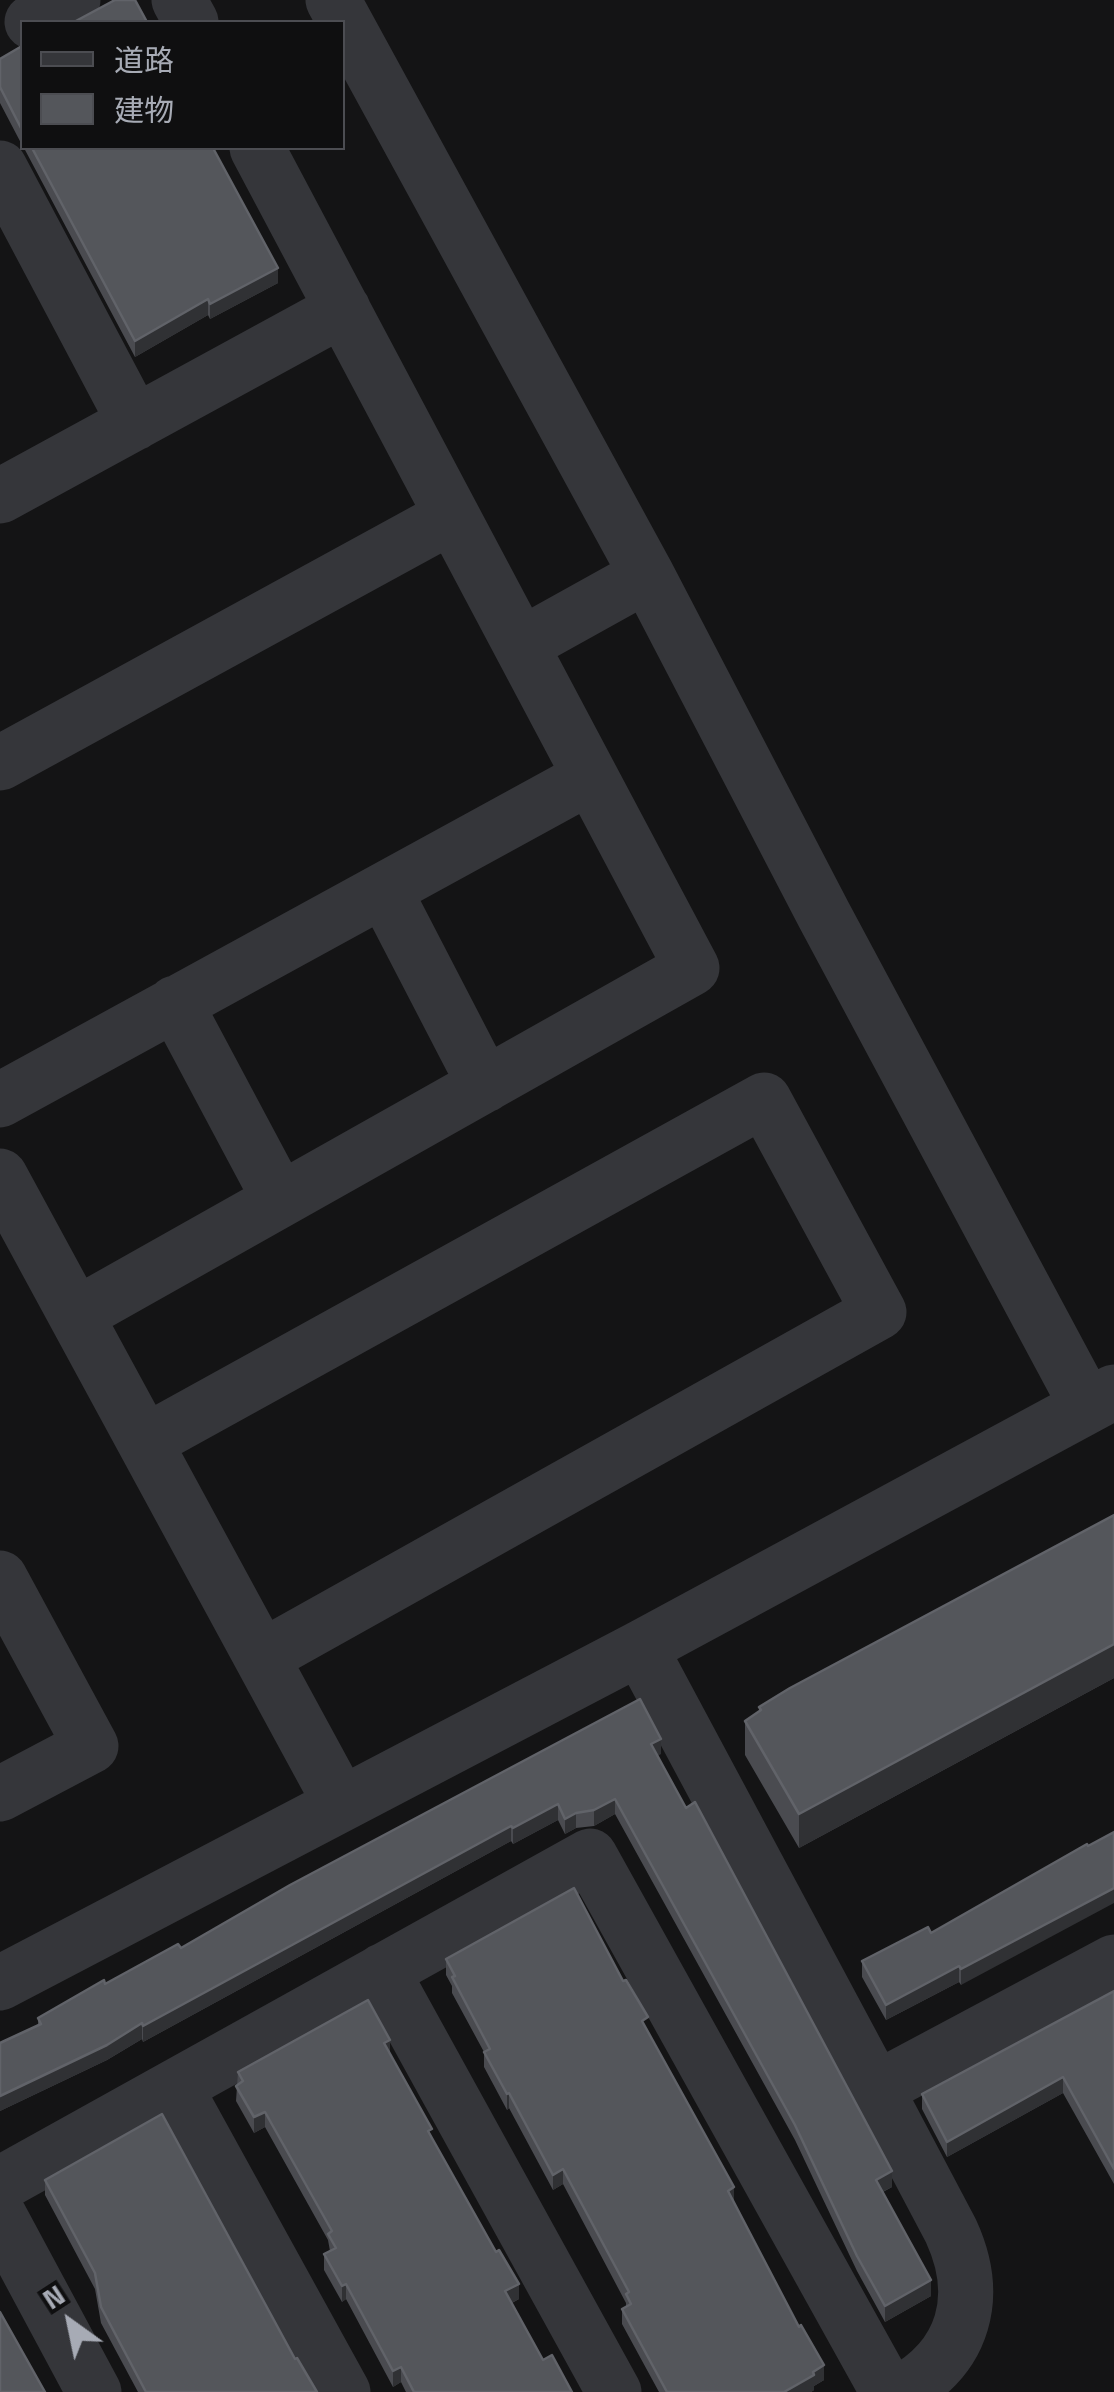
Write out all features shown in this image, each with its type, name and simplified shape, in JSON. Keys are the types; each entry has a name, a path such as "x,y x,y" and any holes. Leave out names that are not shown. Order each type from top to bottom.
{"street":[{"path":"36,20 74,0"},
{"path":"0,1983 640,1648 1101,1399 824,915 647,576 345,22"},
{"path":"76,1316 692,968 258,150"},
{"path":"0,168 135,423"},
{"path":"0,496 343,309"},
{"path":"0,764 452,516"},
{"path":"520,645 647,576"},
{"path":"0,1100 590,777"},
{"path":"384,890 485,1085"},
{"path":"176,1004 280,1200"},
{"path":"145,1442 764,1100 880,1312 262,1657"},
{"path":"0,1176 340,1802"},
{"path":"0,1578 92,1746 0,1794"},
{"path":"640,1648 961,2253 966,2285 962,2325 948,2353 928,2375 901,2392"},
{"path":"0,2184 590,1856 888,2392"},
{"path":"876,2089 1114,1962"},
{"path":"382,1971 614,2392"},
{"path":"174,2087 343,2392"},
{"path":"0,2217 94,2392"}],"building":[{"path":"115,0 135,0 146,20 78,20"},
{"path":"20,47 20,126 0,87 0,59"},
{"path":"33,150 214,150 278,268 210,304 208,299 135,341"},
{"path":"1114,1515 1114,1644 799,1814 745,1721 761,1710 759,1707"},
{"path":"640,1699 661,1739 651,1744 686,1808 695,1802 892,2171 876,2180 931,2280 885,2306 795,2125 615,1799 565,1819 558,1804 511,1826 143,2026 142,2023 107,2045 0,2096 0,2043 41,2024 38,2018 104,1980 105,1984 178,1944 181,1948 290,1885"},
{"path":"1114,1832 1114,1888 886,2005 862,1961 928,1927 931,1933"},
{"path":"574,1888 623,1981 626,1980 648,2017 642,2021 734,2187 728,2191 799,2327 824,2365 784,2392 667,2392 622,2309 631,2304 626,2294 629,2292 563,2169 553,2175 507,2094 484,2052 490,2049 452,1977 455,1976 446,1959"},
{"path":"1114,1991 1114,2169 1063,2077 947,2142 922,2094"},
{"path":"368,2000 390,2040 384,2043 432,2129 428,2131 496,2252 499,2250 519,2284 505,2291 543,2360 552,2355 572,2392 414,2392 401,2367 393,2371 346,2284 342,2286 324,2254 336,2248 328,2234 332,2231 265,2112 254,2117 236,2086 243,2081 238,2072"},
{"path":"162,2114 295,2359 317,2392 146,2392 101,2307 95,2273 45,2180"},
{"path":"0,2312 45,2392 0,2392"}]}
